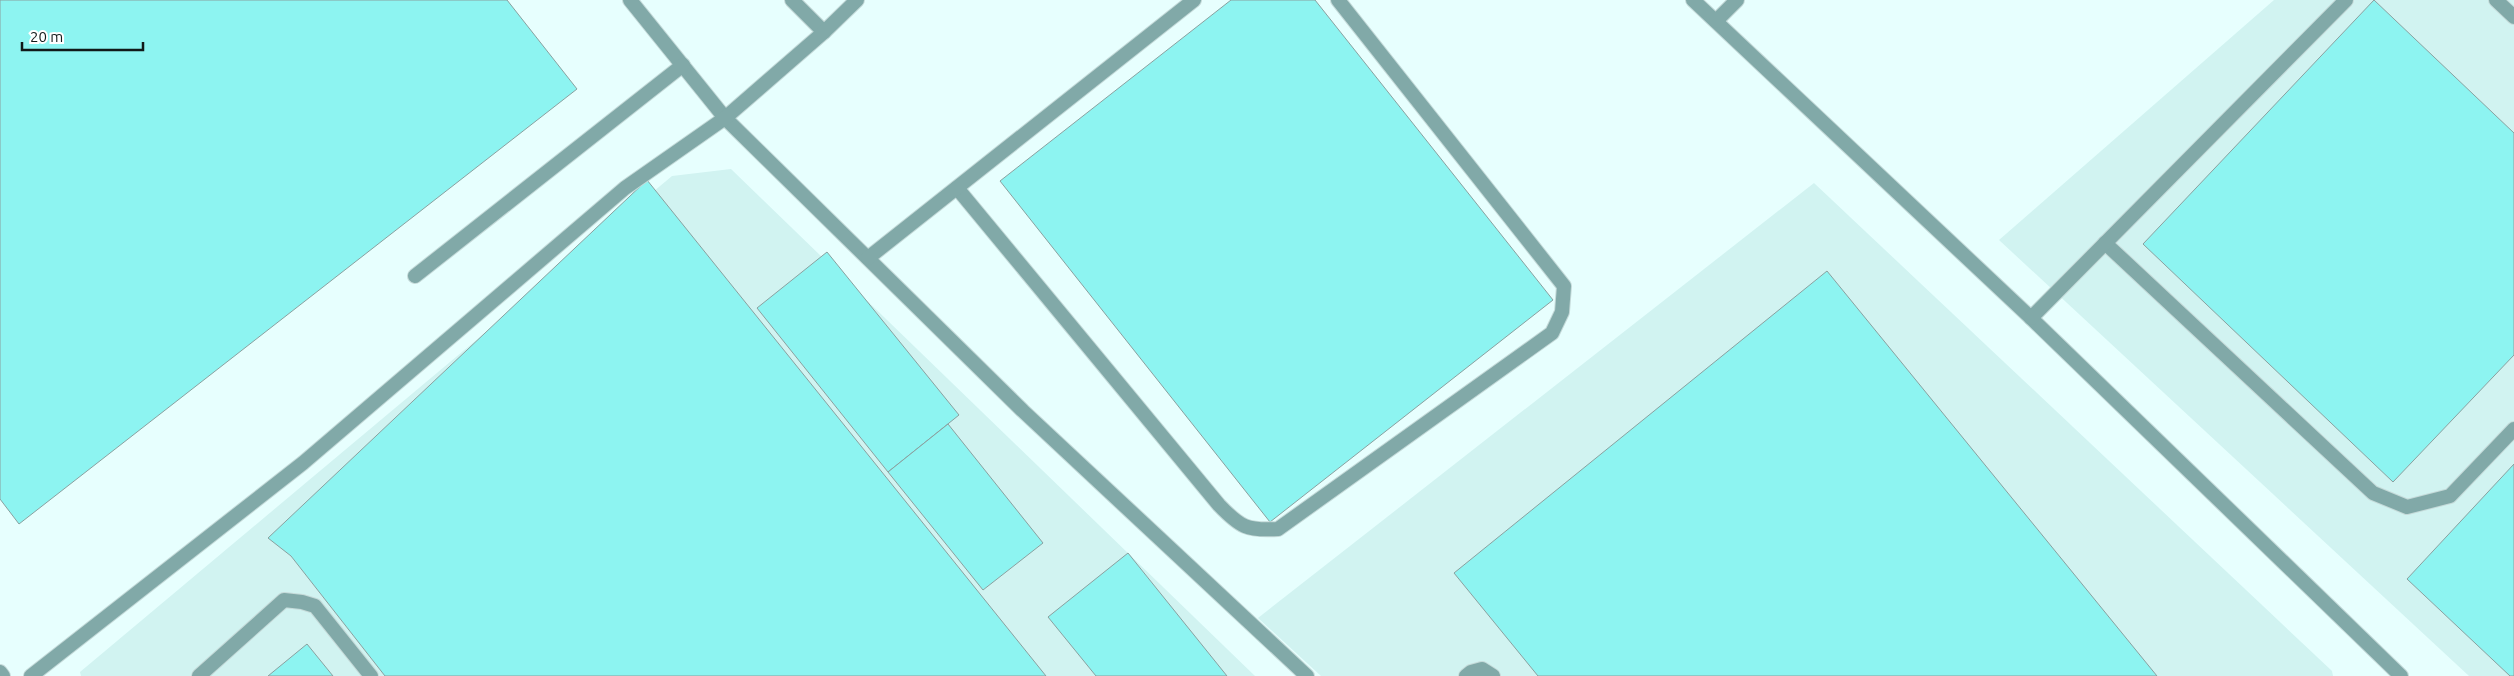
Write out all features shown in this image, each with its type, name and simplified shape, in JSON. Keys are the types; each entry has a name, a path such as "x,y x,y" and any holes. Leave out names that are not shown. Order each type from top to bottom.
{"lane":[{"path":"630,0 726,118 1023,411 1307,676"},
{"path":"792,0 824,32"},
{"path":"31,676 303,463 626,188 726,118 824,32 857,0"},
{"path":"868,258 1194,0"},
{"path":"957,188 1219,505 1237,523 1258,530 1278,529 1552,333 1562,312 1564,286 1338,0"},
{"path":"1693,0 2031,318 2401,676"},
{"path":"1716,21 1738,0"},
{"path":"2031,318 2346,0"},
{"path":"2496,0 2514,17"},
{"path":"415,276 683,65"},
{"path":"2104,243 2373,493 2407,507 2450,496 2514,429"},
{"path":"199,676 284,600 315,606 371,676"},
{"path":"1466,676 1471,672 1482,669 1493,676"},
{"path":"0,672 3,676"}],"shaded area":[{"path":"2274,0 2514,0 2514,676 2469,676 1999,240"},
{"path":"731,169 1255,676 81,676 80,672 672,176"},
{"path":"1814,183 2332,671 2333,676 1321,676 1258,618"}],"building":[{"path":"0,0 507,0 577,89 19,524 0,499"},
{"path":"1231,0 1315,0 1553,300 1270,522 1000,181"},
{"path":"2374,0 2514,133 2514,355 2393,482 2143,244"},
{"path":"647,180 1046,676 385,676 291,556 268,538"},
{"path":"827,252 959,415 888,472 757,308"},
{"path":"1827,271 2157,676 1538,676 1454,573"},
{"path":"948,424 1043,543 983,590 888,472"},
{"path":"2514,464 2514,676 2510,676 2407,579"},
{"path":"1128,553 1227,676 1096,676 1048,617"},
{"path":"307,644 333,676 268,676"}]}
